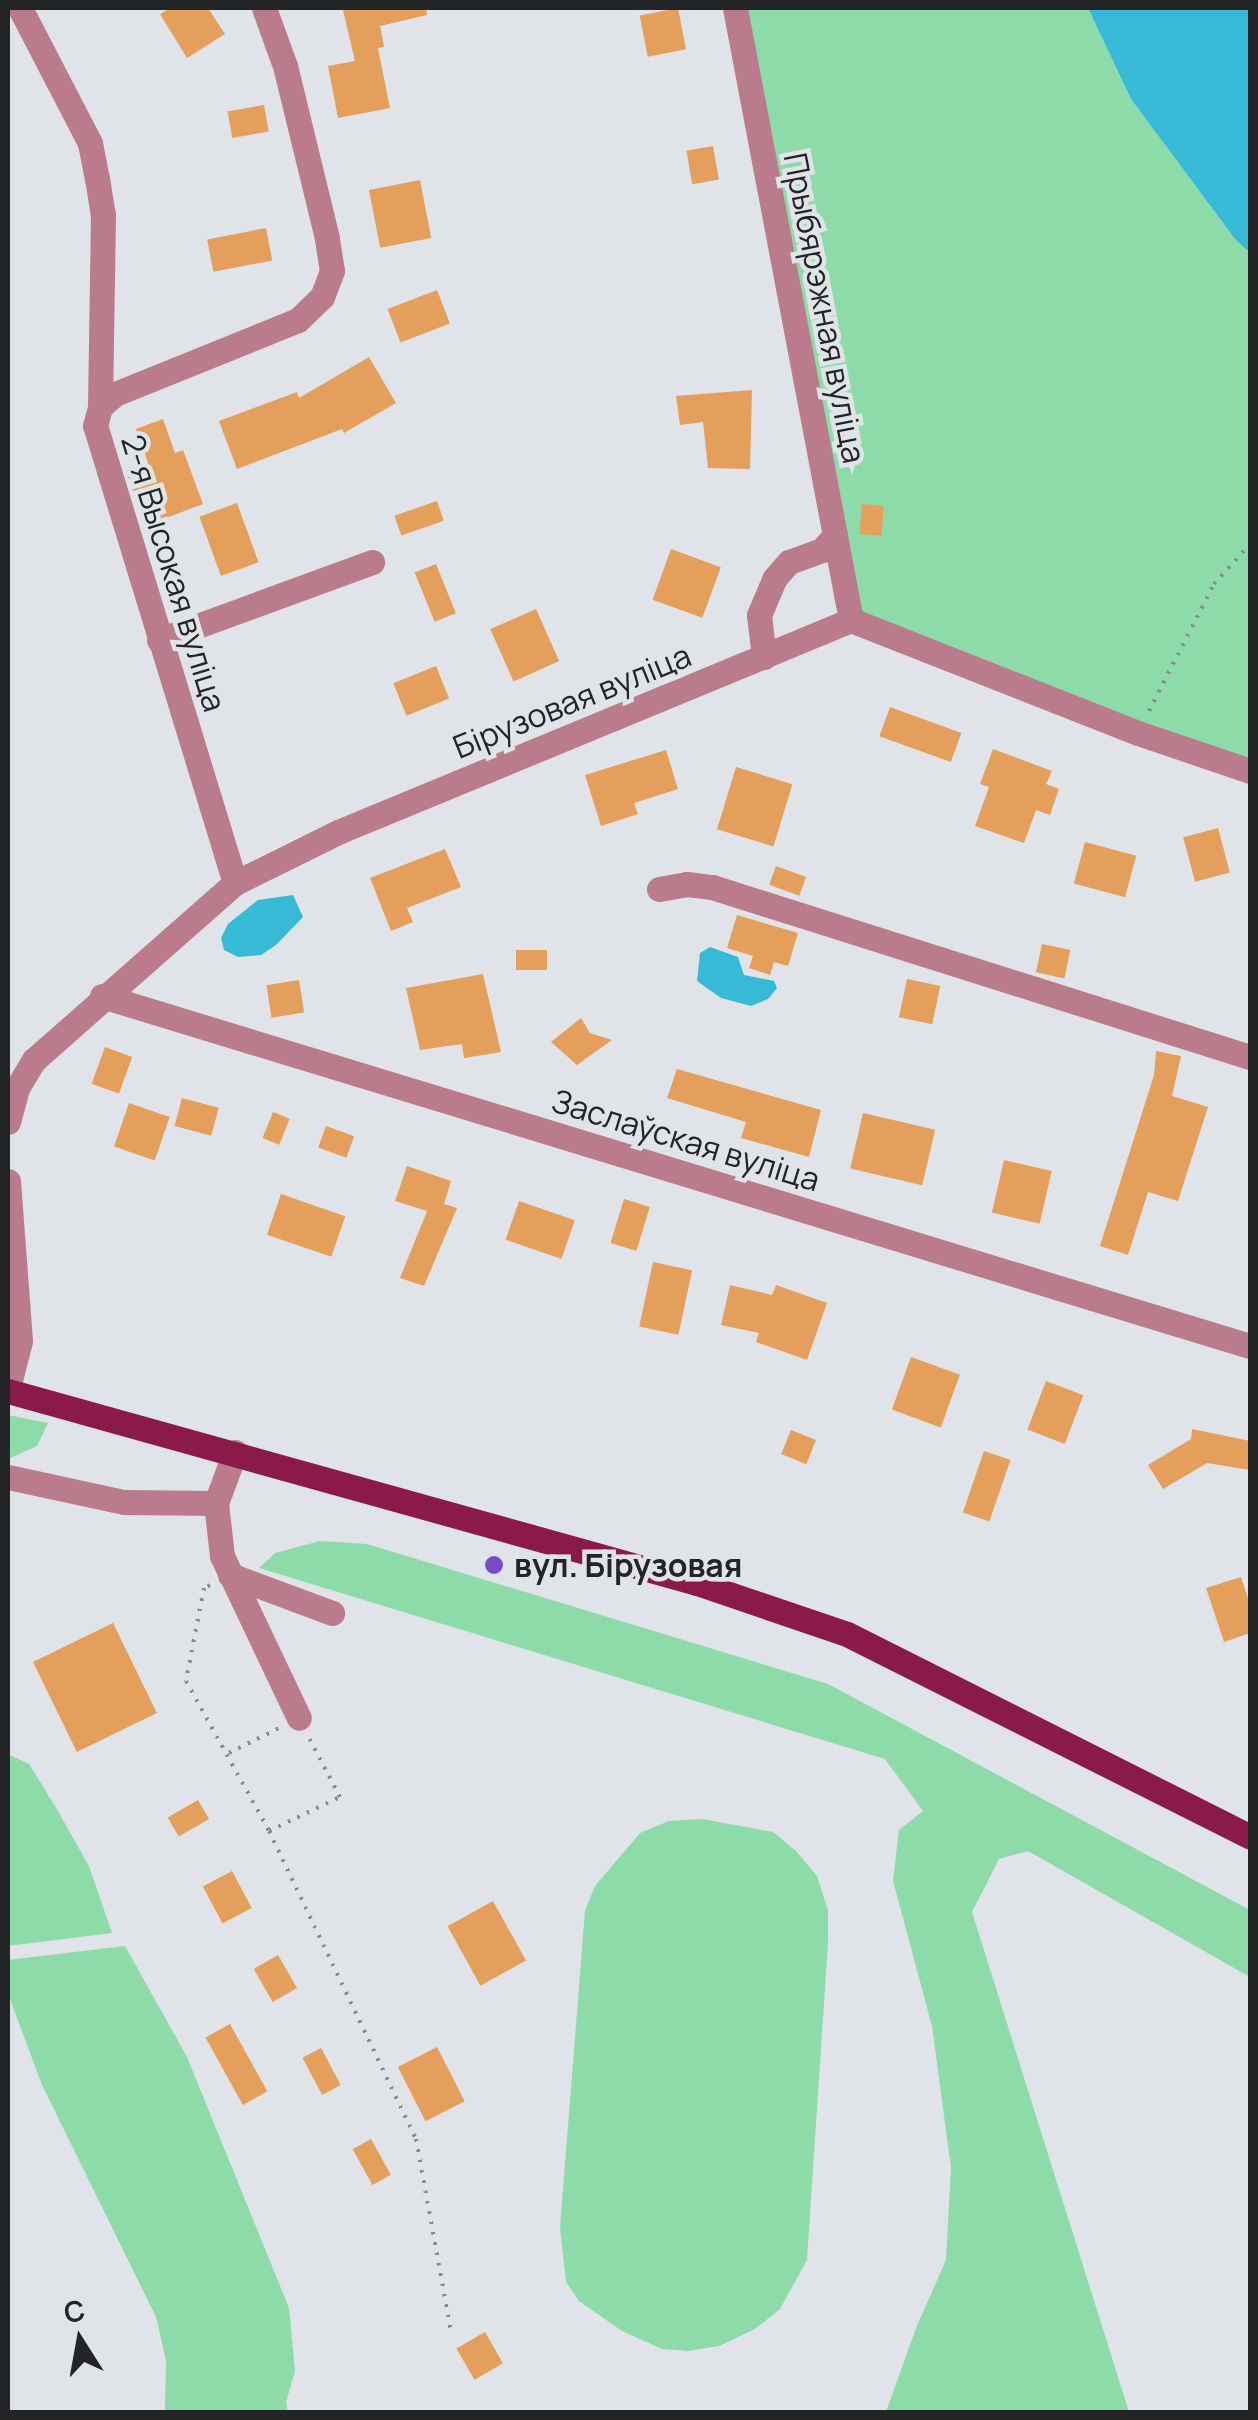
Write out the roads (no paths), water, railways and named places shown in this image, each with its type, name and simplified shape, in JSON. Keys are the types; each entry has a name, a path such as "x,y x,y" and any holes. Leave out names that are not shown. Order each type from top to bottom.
{"main road":[{"path":"8,1389 697,1582 847,1634 1250,1837"}],"street":[{"name":"2-я Высокая вуліца","path":"235,883 96,426 100,406 115,394 298,320 322,297 332,272 327,238 290,83 264,8"},
{"name":"Прыбярэжная вуліца","path":"736,8 851,620"},
{"path":"26,10 90,143 98,178 102,215 100,406"},
{"path":"764,657 759,615 774,579 789,562 822,550 835,535"},
{"path":"160,640 372,562"},
{"path":"851,620 1138,732 1250,771"},
{"name":"Бірузовая вуліца","path":"8,1122 12,1085 34,1060 102,996 235,883 338,832 851,620"},
{"path":"659,889 687,884 712,887 1250,1057"},
{"name":"Заслаўская вуліца","path":"102,996 1250,1346"},
{"path":"8,1181 20,1341 8,1389"},
{"path":"235,1452 216,1503 216,1531 230,1575 299,1718"},
{"path":"8,1477 124,1502 216,1503"},
{"path":"230,1575 332,1613"}],"water":[{"path":"1088,8 1250,8 1250,253 1235,239 1131,99"},
{"path":"293,895 303,917 276,945 261,955 238,957 224,950 221,938 228,924 258,900"},
{"path":"710,947 738,957 744,975 774,981 777,988 768,999 751,1006 721,998 697,981 700,953"}],"place":[{"name":"вул. Бірузовая","path":"494,1565"}]}
